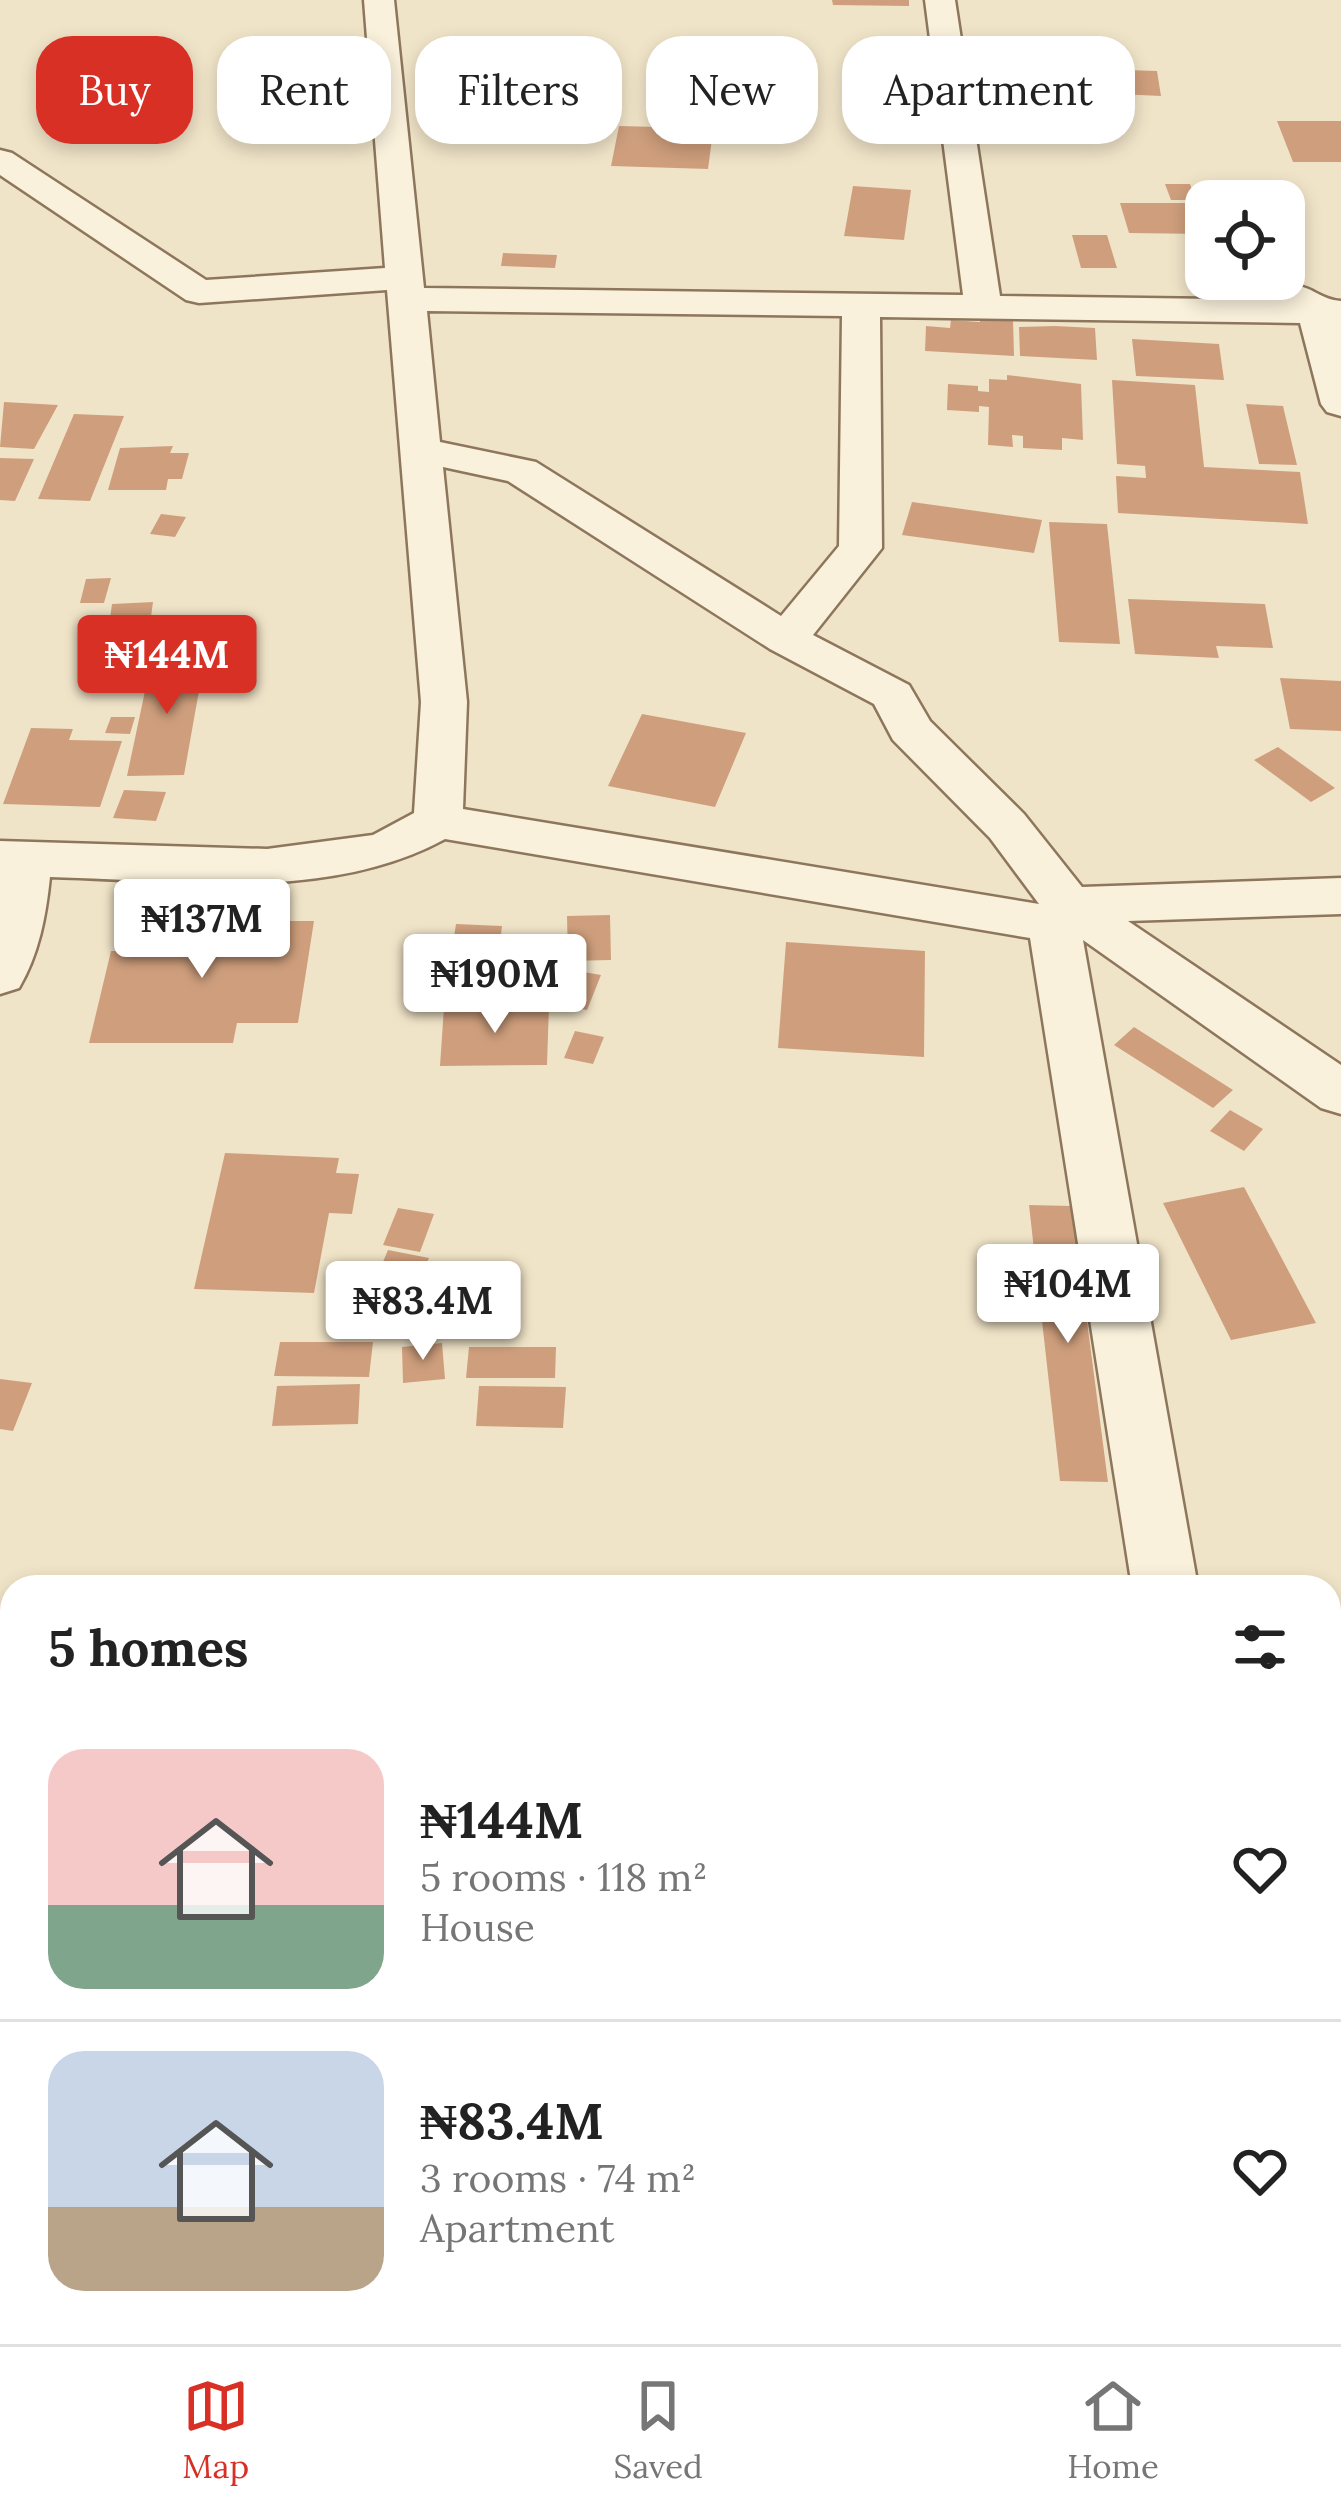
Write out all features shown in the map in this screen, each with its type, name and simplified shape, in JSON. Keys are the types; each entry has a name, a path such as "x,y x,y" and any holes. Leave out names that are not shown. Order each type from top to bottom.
{"street":[{"path":"379,0 444,703 438,821"},
{"path":"940,0 982,306"},
{"path":"0,160 200,292 406,288 861,304 1318,306 1341,404"},
{"path":"786,639 860,548 861,304"},
{"path":"421,450 521,471 786,639 893,695 910,729 1007,826 1061,914 1163,1575"},
{"path":"0,975 20,920 14,858 267,866 384,850 438,821 1061,914 1341,896"},
{"path":"1061,914 1341,1093"}],"building":[{"path":"832,0 909,0 909,6 833,5"},
{"path":"1135,70 1157,71 1161,96 1135,95"},
{"path":"1277,121 1341,121 1341,162 1293,162"},
{"path":"622,126 646,127 646,144 711,144 708,169 611,166 615,144 622,144"},
{"path":"1165,184 1185,184 1185,200 1171,200"},
{"path":"853,186 911,190 904,240 844,236"},
{"path":"1120,203 1185,203 1185,234 1129,233"},
{"path":"1072,235 1107,235 1117,268 1081,268"},
{"path":"503,253 557,255 555,268 501,266"},
{"path":"980,318 1013,319 1014,356 925,351 926,326 950,328 951,320 980,322"},
{"path":"1019,327 1095,328 1097,360 1020,356"},
{"path":"1132,339 1219,344 1224,380 1136,376"},
{"path":"1007,375 1081,384 1083,440 1062,438 1062,450 1023,448 1023,436 1012,435 1013,447 988,445 989,407 979,406 979,412 947,410 948,384 978,386 978,391 989,392 989,379 1007,380"},
{"path":"1112,380 1195,385 1204,467 1300,472 1308,524 1118,513 1116,476 1146,478 1145,466 1117,464"},
{"path":"4,402 58,405 34,449 0,447"},
{"path":"1246,404 1283,406 1297,465 1259,464"},
{"path":"74,414 124,416 90,501 38,499"},
{"path":"173,446 170,453 189,453 182,479 168,479 166,490 108,490 120,448"},
{"path":"0,458 34,459 15,501 0,500"},
{"path":"912,502 1042,520 1034,553 902,535"},
{"path":"161,514 186,517 175,537 150,534"},
{"path":"1049,522 1107,524 1120,644 1059,642"},
{"path":"111,578 104,603 80,603 86,579"},
{"path":"1128,599 1265,604 1273,648 1216,646 1219,658 1135,654"},
{"path":"153,602 150,624 109,626 112,604"},
{"path":"205,657 184,775 127,776 152,658"},
{"path":"1280,678 1341,681 1341,731 1290,729"},
{"path":"642,714 746,733 715,807 608,786"},
{"path":"111,717 135,717 130,734 105,733"},
{"path":"31,728 73,729 69,740 122,741 100,807 3,804"},
{"path":"1278,747 1335,788 1311,802 1254,760"},
{"path":"124,790 166,792 156,821 113,818"},
{"path":"610,915 611,960 568,961 567,916"},
{"path":"130,921 314,921 298,1023 237,1023 233,1043 89,1043 111,951 123,951"},
{"path":"456,924 502,926 500,943 545,945 538,1002 444,999"},
{"path":"786,942 925,951 924,1057 778,1048"},
{"path":"560,968 601,975 587,1010 546,1002"},
{"path":"549,1006 547,1065 440,1066 444,1007"},
{"path":"1134,1027 1233,1090 1213,1108 1114,1045"},
{"path":"575,1031 604,1037 593,1064 564,1058"},
{"path":"1230,1110 1263,1129 1244,1151 1210,1131"},
{"path":"225,1153 339,1158 336,1173 359,1174 352,1214 329,1213 314,1293 194,1289"},
{"path":"1244,1187 1316,1323 1231,1340 1163,1203"},
{"path":"1029,1205 1072,1206 1108,1482 1060,1481"},
{"path":"398,1208 434,1214 420,1252 383,1245"},
{"path":"388,1250 429,1258 408,1311 366,1302"},
{"path":"280,1342 373,1342 369,1377 274,1376"},
{"path":"442,1343 445,1379 403,1383 402,1347"},
{"path":"469,1347 556,1347 555,1378 466,1378"},
{"path":"0,1379 32,1383 13,1431 0,1429"},
{"path":"360,1384 358,1424 272,1426 277,1386"},
{"path":"479,1386 566,1387 563,1428 476,1426"}]}
